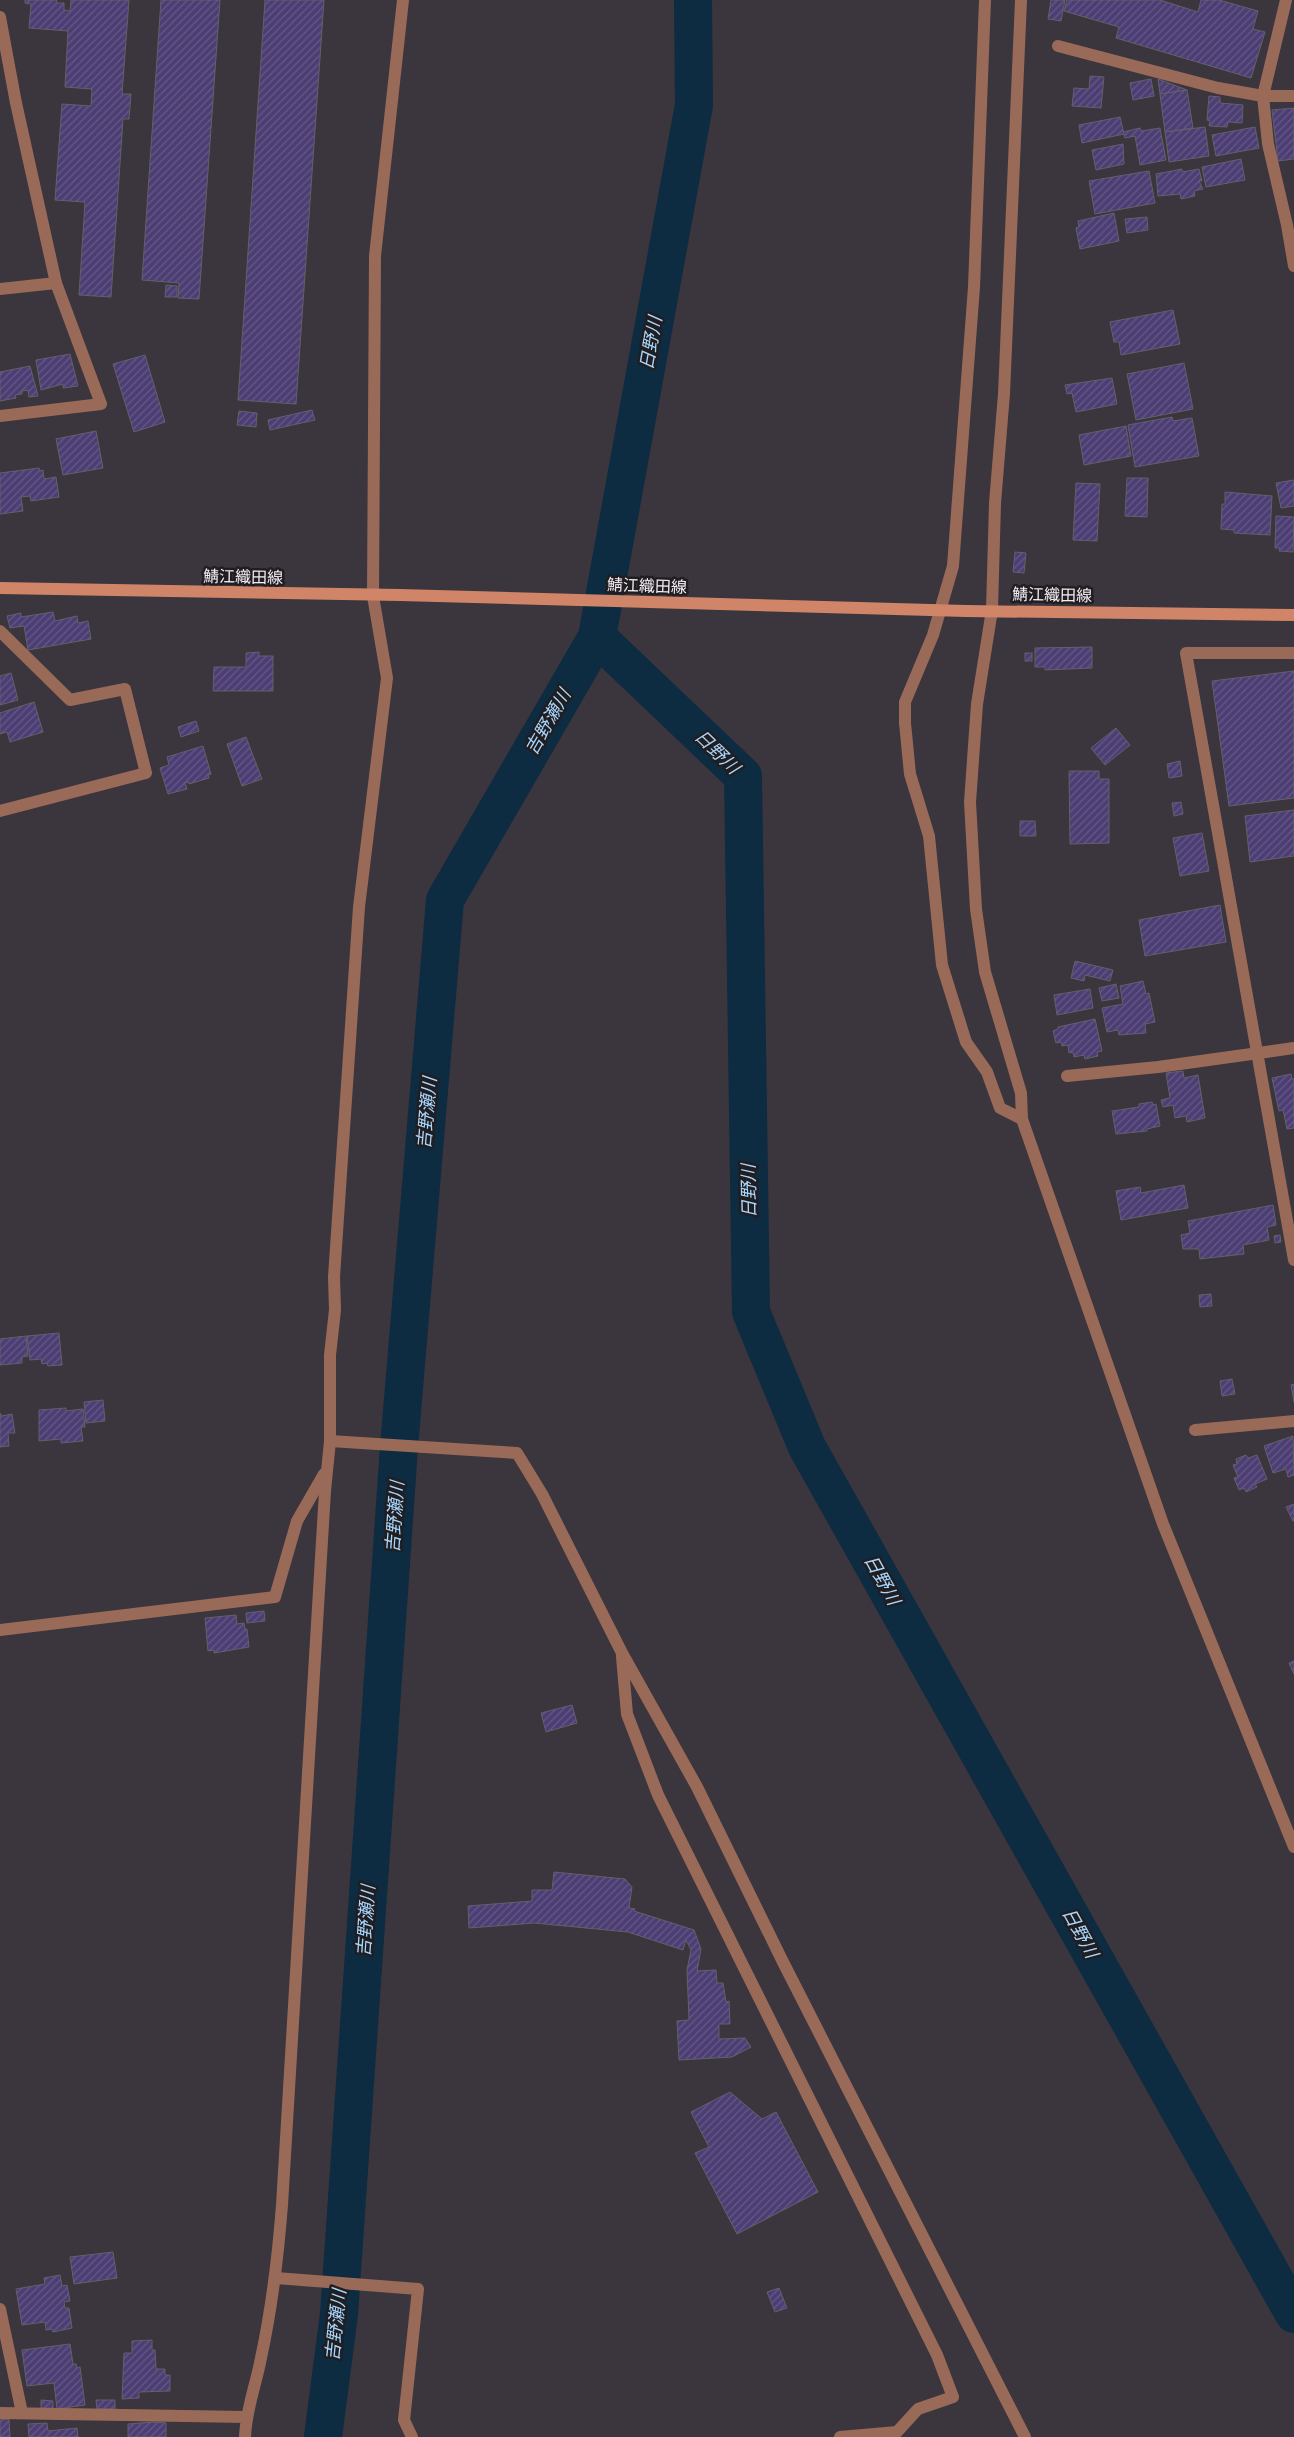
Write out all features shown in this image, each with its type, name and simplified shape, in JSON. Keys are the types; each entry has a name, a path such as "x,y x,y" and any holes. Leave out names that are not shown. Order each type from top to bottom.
{"main road":[{"name":"鯖江織田線","path":"0,588 400,595 966,611 1294,615"}],"street":[{"path":"245,2437 246,2417 261,2360 276,2278 309,1786 326,1470 330,1441 330,1355 335,1310 334,1278 359,907 387,678 373,596 375,256 403,0"},
{"path":"985,0 974,287 953,566 933,635 905,702 905,723 910,774 930,836 942,965 966,1042 987,1072 1000,1108 1022,1119"},
{"path":"1021,0 1004,394 995,503 992,610 977,704 971,768 970,802 976,908 985,972 1020,1093 1022,1119 1163,1524 1294,1847"},
{"path":"1021,14 1031,0"},
{"path":"1286,0 1263,96 1268,144 1294,266"},
{"path":"0,17 16,104 56,283 101,404 0,416"},
{"path":"1058,46 1218,88 1263,96 1294,96"},
{"path":"0,289 56,283"},
{"path":"0,631 70,700 125,689 146,773 0,811"},
{"path":"1294,653 1186,652 1294,1260"},
{"path":"1067,1076 1158,1067 1294,1048"},
{"path":"1195,1430 1294,1421"},
{"path":"330,1441 517,1453 542,1494 622,1653 697,1787 783,1962 1025,2437"},
{"path":"0,1630 275,1597 297,1521 326,1470"},
{"path":"622,1653 627,1714 658,1795 937,2355 953,2397 918,2409 897,2432 840,2437"},
{"path":"276,2278 318,2283 418,2289 404,2420 412,2437"},
{"path":"0,2309 22,2412"},
{"path":"0,2414 22,2412 246,2417"}],"building":[{"path":"25,0 57,0 56,3 64,3 64,10 70,11 71,0 129,0 122,94 131,94 129,119 123,119 111,297 79,295 85,202 55,200 62,104 91,106 92,89 65,87 68,31 29,28 31,4 25,3"},
{"path":"161,0 220,0 199,299 178,298 179,283 142,280"},
{"path":"265,0 324,0 296,404 238,400"},
{"path":"1051,0 1065,0 1061,21 1048,19"},
{"path":"1067,0 1160,0 1198,12 1201,0 1219,0 1258,11 1253,29 1265,32 1251,78 1116,38 1119,27 1064,11"},
{"path":"1090,76 1104,77 1101,108 1072,106 1074,88 1089,89"},
{"path":"1151,79 1154,96 1133,100 1130,83"},
{"path":"1158,79 1187,90 1160,94"},
{"path":"1187,90 1193,128 1165,132 1160,94"},
{"path":"1209,96 1220,97 1220,103 1243,105 1242,123 1228,122 1227,127 1209,126 1210,121 1207,120"},
{"path":"1294,108 1294,159 1278,161 1272,110"},
{"path":"1120,117 1124,134 1082,143 1079,125"},
{"path":"1205,127 1209,156 1169,162 1165,132"},
{"path":"1255,127 1259,148 1216,156 1212,135"},
{"path":"1140,128 1141,131 1160,128 1166,160 1140,165 1135,136 1125,138 1123,132"},
{"path":"1123,144 1124,164 1096,170 1092,150"},
{"path":"1241,159 1245,180 1206,187 1202,167"},
{"path":"1182,169 1182,172 1199,169 1202,181 1199,181 1203,189 1194,191 1195,196 1181,199 1180,194 1158,196 1156,174"},
{"path":"1149,171 1155,203 1095,214 1089,181"},
{"path":"1114,213 1119,241 1080,249 1076,228 1079,227 1078,221"},
{"path":"1147,217 1148,230 1127,233 1125,219"},
{"path":"166,285 177,286 177,297 165,297"},
{"path":"1173,310 1180,344 1121,355 1119,342 1114,342 1110,322"},
{"path":"70,354 78,386 63,388 63,384 41,390 36,360"},
{"path":"145,355 165,422 134,432 113,364"},
{"path":"1184,363 1193,409 1136,420 1127,374"},
{"path":"30,366 38,396 29,397 28,390 22,391 22,394 15,395 16,398 0,401 0,372"},
{"path":"1112,378 1117,404 1076,412 1072,393 1067,394 1065,385"},
{"path":"312,410 315,420 270,430 268,420"},
{"path":"239,411 257,413 256,427 237,425"},
{"path":"1172,417 1173,421 1192,418 1199,456 1135,467 1128,425"},
{"path":"1126,426 1131,456 1084,465 1079,435"},
{"path":"96,431 103,468 63,475 56,439"},
{"path":"39,468 40,471 43,470 44,479 56,477 59,497 31,501 30,496 21,497 23,511 0,514 0,473"},
{"path":"1127,478 1148,478 1147,517 1125,516"},
{"path":"1294,480 1294,506 1281,508 1276,483"},
{"path":"1076,483 1100,484 1097,541 1073,540"},
{"path":"1225,492 1272,496 1270,535 1234,533 1234,530 1221,529 1222,504 1225,504"},
{"path":"1276,516 1294,517 1293,552 1279,551 1280,548 1275,548"},
{"path":"1015,552 1026,553 1024,573 1013,572"},
{"path":"53,612 55,621 77,616 78,623 88,621 91,639 28,650 24,626 10,628 7,616 21,613 21,617"},
{"path":"1092,647 1092,668 1045,670 1045,667 1035,667 1035,648"},
{"path":"259,652 259,656 273,656 273,691 213,691 214,667 246,667 246,653"},
{"path":"1025,653 1032,653 1032,661 1025,661"},
{"path":"1294,671 1294,798 1229,806 1212,681"},
{"path":"11,673 18,700 0,705 0,676"},
{"path":"34,702 43,732 10,742 7,732 0,734 0,713"},
{"path":"196,721 199,731 181,737 178,727"},
{"path":"1116,728 1130,745 1105,765 1091,748"},
{"path":"246,737 262,779 242,786 227,744"},
{"path":"203,746 211,774 208,775 209,778 189,784 189,782 185,783 187,789 168,794 160,768 169,765 167,757"},
{"path":"1180,761 1182,776 1169,778 1167,764"},
{"path":"1069,771 1099,771 1099,779 1109,779 1109,843 1070,844"},
{"path":"1181,802 1183,814 1174,816 1172,803"},
{"path":"1294,810 1294,856 1250,862 1245,816"},
{"path":"1020,821 1035,821 1036,836 1020,836"},
{"path":"1202,833 1209,871 1180,876 1173,838"},
{"path":"1220,905 1226,942 1145,956 1139,920"},
{"path":"1075,961 1113,970 1110,981 1085,975 1084,981 1071,978"},
{"path":"1143,981 1146,994 1149,993 1155,1022 1145,1024 1146,1033 1119,1035 1118,1030 1107,1032 1102,1008 1123,1004 1120,986"},
{"path":"1116,984 1119,998 1102,1001 1099,988"},
{"path":"1090,989 1093,1008 1057,1015 1054,995"},
{"path":"1095,1019 1102,1051 1097,1052 1098,1056 1085,1059 1084,1055 1074,1057 1073,1052 1069,1053 1068,1045 1062,1046 1061,1042 1056,1043 1053,1031 1058,1029 1058,1027"},
{"path":"1183,1071 1184,1078 1198,1075 1205,1118 1187,1122 1186,1116 1175,1118 1173,1105 1163,1107 1161,1100 1170,1098 1166,1073"},
{"path":"1291,1074 1292,1079 1294,1079 1294,1128 1287,1129 1283,1110 1279,1111 1272,1078"},
{"path":"1152,1102 1153,1105 1156,1104 1160,1126 1147,1129 1147,1131 1116,1134 1112,1111 1139,1107 1139,1104"},
{"path":"1184,1185 1188,1208 1121,1220 1116,1191 1140,1187 1141,1193"},
{"path":"1273,1205 1276,1225 1267,1227 1269,1240 1243,1245 1244,1254 1200,1259 1199,1249 1183,1249 1181,1235 1190,1233 1188,1221"},
{"path":"1280,1235 1281,1242 1275,1243 1274,1236"},
{"path":"1211,1294 1212,1306 1200,1307 1199,1295"},
{"path":"59,1333 62,1365 48,1366 47,1363 42,1364 41,1359 30,1360 27,1336"},
{"path":"26,1336 28,1356 22,1357 22,1363 0,1365 0,1339"},
{"path":"1232,1379 1235,1394 1222,1396 1220,1381"},
{"path":"1294,1384 1294,1402 1291,1385"},
{"path":"103,1400 105,1421 86,1423 84,1402"},
{"path":"66,1408 66,1411 83,1409 85,1427 81,1427 83,1441 61,1443 61,1439 39,1441 39,1410"},
{"path":"0,1413 2,1416 12,1414 15,1433 8,1433 9,1446 0,1447"},
{"path":"1293,1436 1294,1475 1288,1477 1286,1469 1273,1473 1264,1446"},
{"path":"1246,1455 1248,1458 1257,1455 1267,1479 1255,1484 1257,1487 1246,1492 1244,1488 1239,1490 1234,1478 1238,1477 1233,1465 1237,1464 1236,1459"},
{"path":"1294,1504 1294,1521 1293,1521 1286,1507"},
{"path":"264,1611 265,1621 247,1623 246,1613"},
{"path":"236,1615 237,1624 244,1623 245,1629 247,1629 249,1647 214,1653 214,1650 208,1651 205,1618"},
{"path":"1294,1661 1294,1674 1289,1663"},
{"path":"572,1705 577,1723 546,1732 541,1713"},
{"path":"554,1872 625,1879 632,1887 629,1908 694,1930 701,1949 697,1971 716,1970 717,1983 723,1983 726,2002 729,2001 730,2024 719,2024 719,2039 745,2038 751,2047 732,2057 679,2060 677,2021 689,2020 687,1970 691,1950 686,1940 683,1950 628,1932 534,1923 469,1928 468,1906 532,1901 532,1890 552,1890"},
{"path":"730,2092 762,2119 776,2112 818,2192 737,2234 695,2153 709,2147 691,2112"},
{"path":"113,2252 117,2278 74,2284 70,2257"},
{"path":"60,2275 62,2286 67,2285 70,2301 64,2302 65,2308 69,2308 72,2328 53,2332 52,2329 46,2330 45,2322 22,2325 16,2289 45,2284 44,2278"},
{"path":"779,2288 787,2308 775,2312 767,2292"},
{"path":"152,2340 152,2350 155,2350 156,2369 165,2369 165,2375 170,2375 170,2391 139,2392 139,2398 122,2399 124,2353 132,2353 132,2341"},
{"path":"70,2344 73,2364 76,2364 77,2368 80,2367 85,2405 57,2409 54,2383 27,2386 22,2350"},
{"path":"41,2400 53,2401 53,2409 41,2408"},
{"path":"96,2400 115,2400 115,2409 97,2409"},
{"path":"9,2419 10,2437 0,2437 0,2420"},
{"path":"47,2423 48,2431 77,2428 78,2437 29,2437 28,2424"},
{"path":"166,2423 166,2437 128,2437 128,2424"}],"waterway":[{"name":"吉野瀬川","path":"323,2437 339,2314 399,1447 445,900 597,637 694,105 693,0"},
{"name":"日野川","path":"597,637 743,776 751,1312 807,1447 1294,2314"}]}
